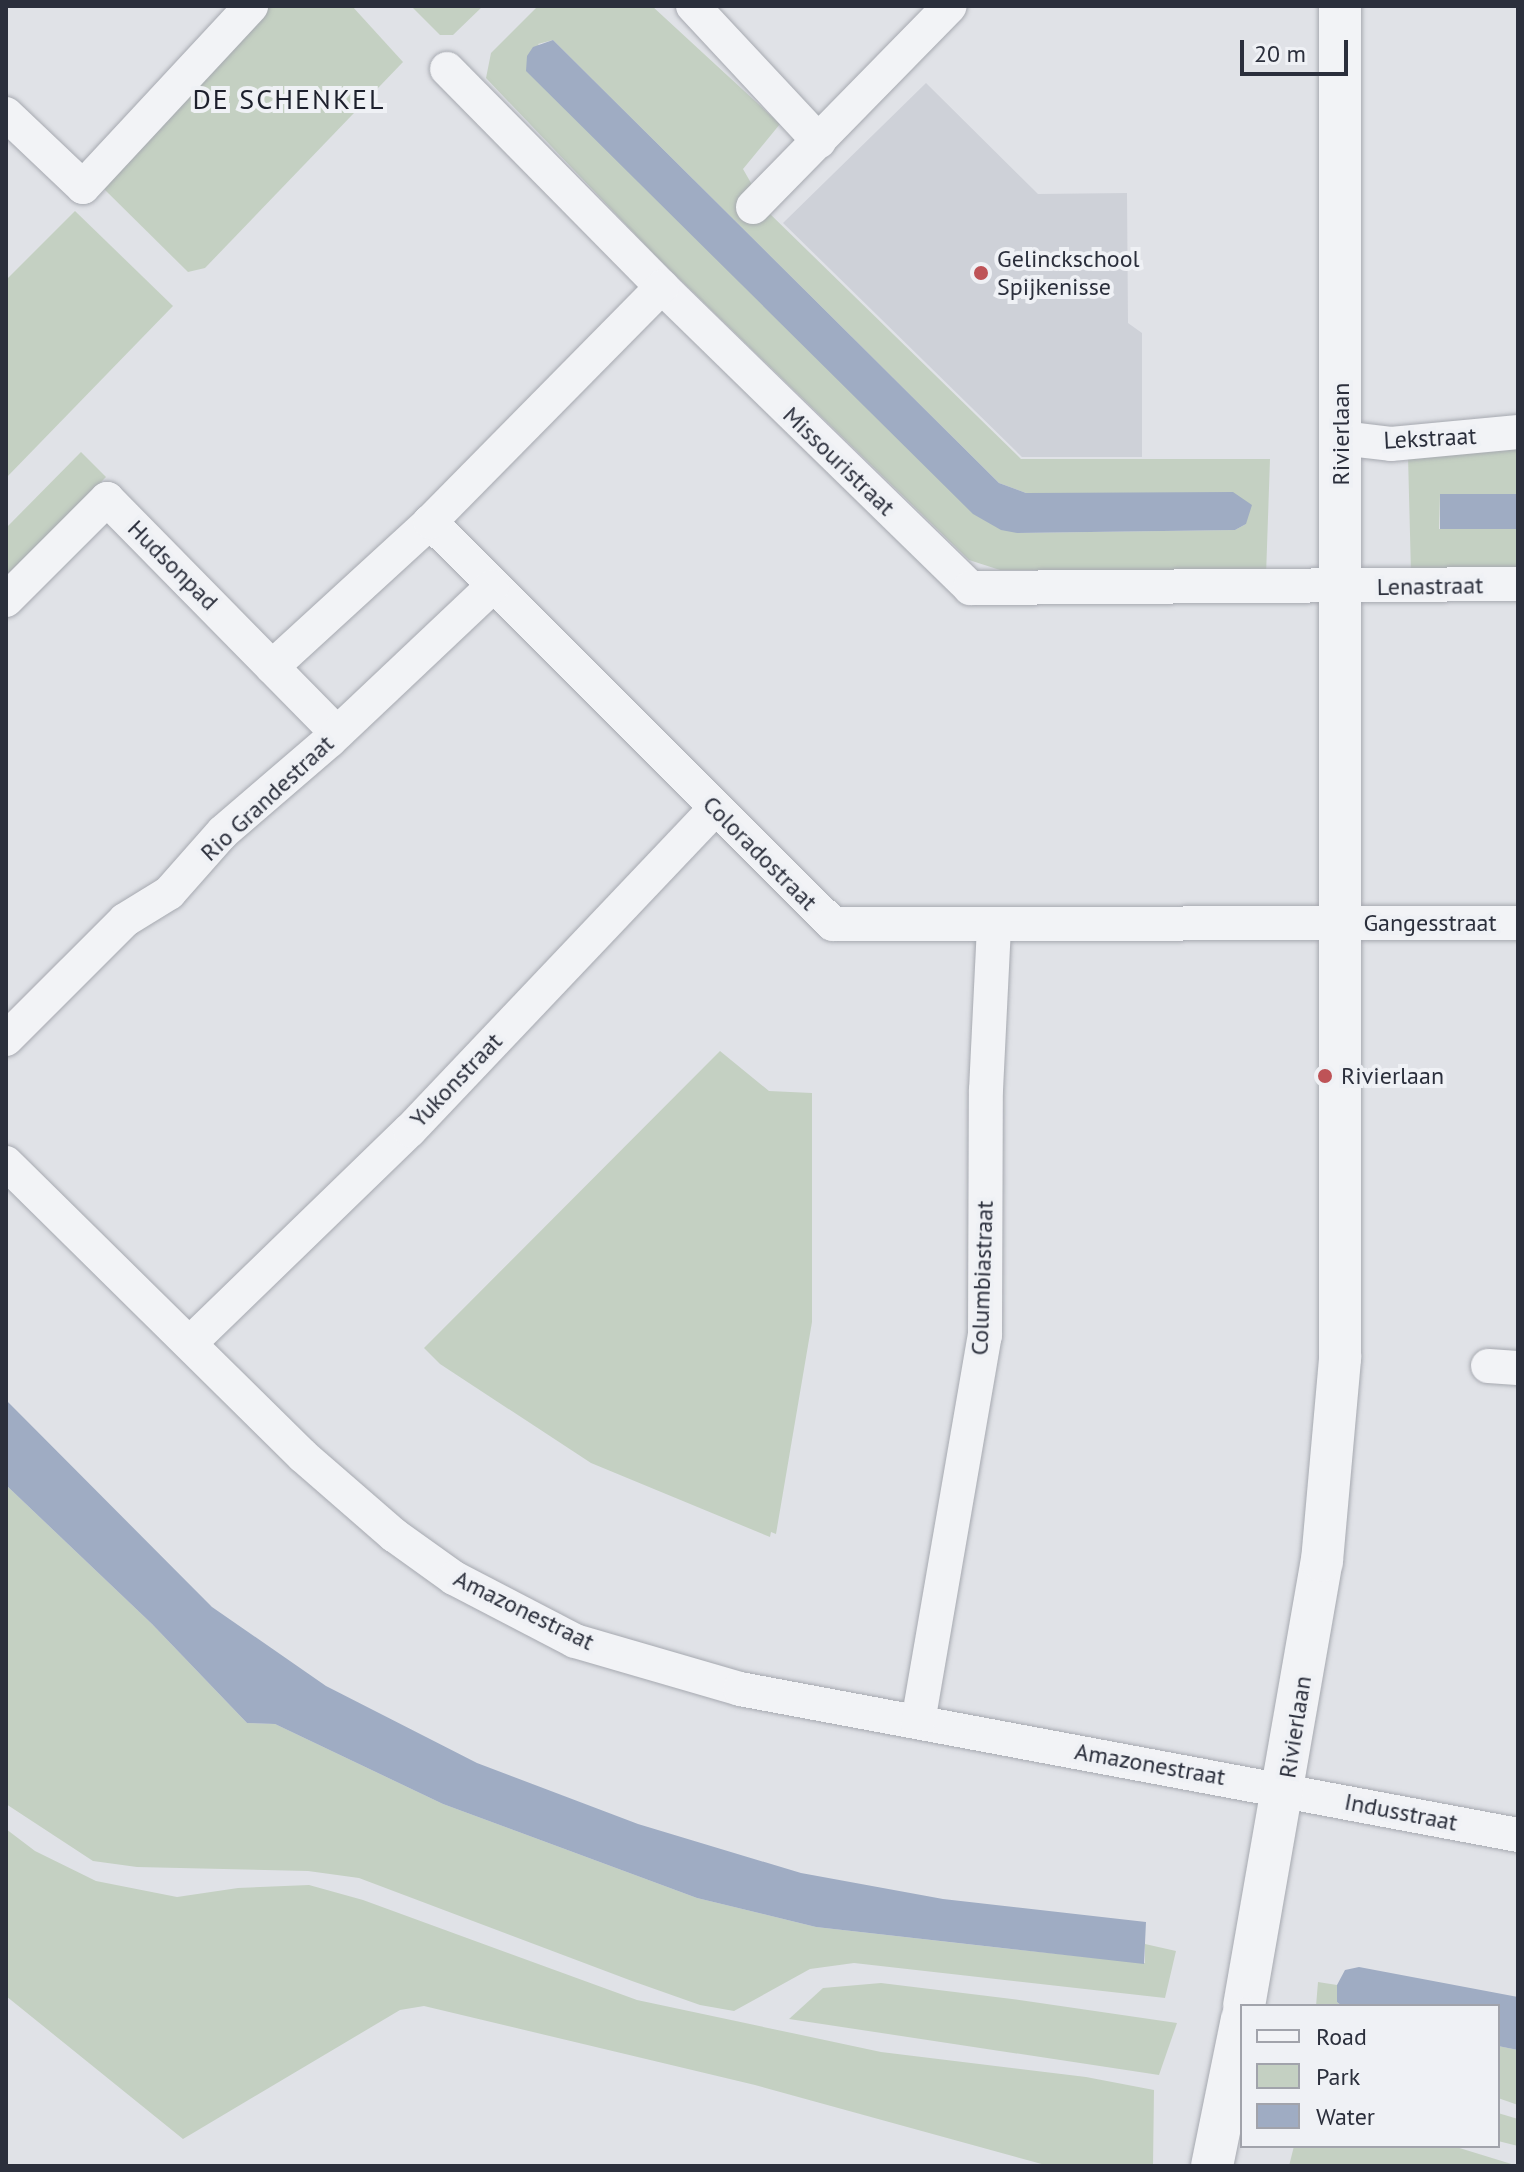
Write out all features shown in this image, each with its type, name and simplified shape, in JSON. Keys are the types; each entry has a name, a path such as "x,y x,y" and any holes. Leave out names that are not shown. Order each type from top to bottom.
{"street":[{"path":"6,114 83,187 251,6"},
{"path":"693,6 819,141"},
{"path":"753,207 950,6"},
{"name":"Rivierlaan","path":"1244,2004 1322,1561 1340,1358 1340,6"},
{"name":"Missouristraat","path":"447,69 662,287 970,588 1342,588"},
{"path":"272,667 430,522 662,287"},
{"name":"Lekstraat","path":"1341,438 1391,444 1518,432"},
{"name":"Hudsonpad","path":"6,600 107,499 337,733"},
{"name":"Coloradostraat","path":"430,522 833,924 1342,923"},
{"name":"Lenastraat","path":"1342,588 1518,584"},
{"name":"Rio Grandestraat","path":"6,1039 125,920 169,893 223,832 337,733 492,587"},
{"name":"Yukonstraat","path":"190,1343 410,1130 715,809"},
{"name":"Gangesstraat","path":"1342,923 1518,923"},
{"name":"Columbiastraat","path":"918,1722 985,1336 986,1090 994,924"},
{"name":"Amazonestraat","path":"6,1163 303,1456 394,1535 454,1578 575,1641 740,1689 1284,1789"},
{"name":"Indusstraat","path":"1284,1789 1518,1835"},
{"path":"1212,2166 1240,2029"}],"shaded area":[{"name":"Gelinckschool Spijkenisse","path":"926,83 1038,194 1127,193 1128,323 1142,333 1142,457 1022,457 783,223"}],"green space":[{"path":"269,6 352,6 403,62 205,268 188,272 100,185"},
{"path":"411,6 483,6 453,35 440,35"},
{"path":"538,6 652,6 780,124 743,169 767,211 1021,459 1270,459 1266,576 1132,570 1000,570 969,560 656,256 486,78 491,53","holes":["553,40 999,483 1026,493 1246,524 1235,530 1017,533 538,44"]},
{"path":"75,211 173,306 6,478 6,280"},
{"path":"1518,447 1518,494 1440,495 1439,529 1518,529 1518,576 1411,573 1408,456"},
{"path":"81,452 106,477 6,579 6,528"},
{"path":"720,1051 769,1091 812,1093 812,1322 776,1534 771,1532 770,1537 591,1463 440,1364 424,1348"},
{"path":"6,1485 152,1624 247,1723 275,1724 443,1804 697,1898 816,1927 1002,1948 1145,1963 1145,1944 1176,1951 1165,1998 854,1963 810,1969 734,2011 700,2005 632,1981 359,1878 308,1871 137,1867 93,1861 6,1804"},
{"path":"6,1829 35,1851 96,1881 177,1897 238,1888 309,1885 363,1900 637,2000 881,2052 1086,2077 1154,2090 1153,2166 1049,2166 755,2085 424,2006 400,2010 183,2139 6,1996"},
{"path":"1318,1982 1337,1985 1340,2004 1316,2004"},
{"path":"881,1983 1177,2023 1159,2075 789,2019 823,1988"},
{"path":"1500,2046 1518,2050 1518,2105 1500,2099"},
{"path":"1500,2114 1518,2119 1518,2146 1500,2142"},
{"path":"1294,2148 1460,2148 1518,2166 1289,2166"}],"water":[{"path":"553,40 999,483 1026,493 1233,492 1252,505 1246,524 1235,530 1017,533 1001,530 973,514 526,71 527,56 533,47"},
{"path":"1440,494 1518,494 1518,529 1440,529"},
{"path":"6,1400 212,1607 326,1686 477,1763 638,1824 801,1873 943,1899 1146,1922 1144,1964 816,1927 697,1898 443,1804 275,1724 247,1723 152,1624 6,1485"},
{"path":"1359,1967 1518,1997 1518,2050 1500,2046 1500,2004 1340,2004 1337,1985 1345,1970"}],"place":[{"name":"Gelinckschool Spijkenisse","path":"981,273"},
{"name":"Rivierlaan","path":"1325,1076"}],"district":[{"name":"DE SCHENKEL","path":"289,99"}]}
